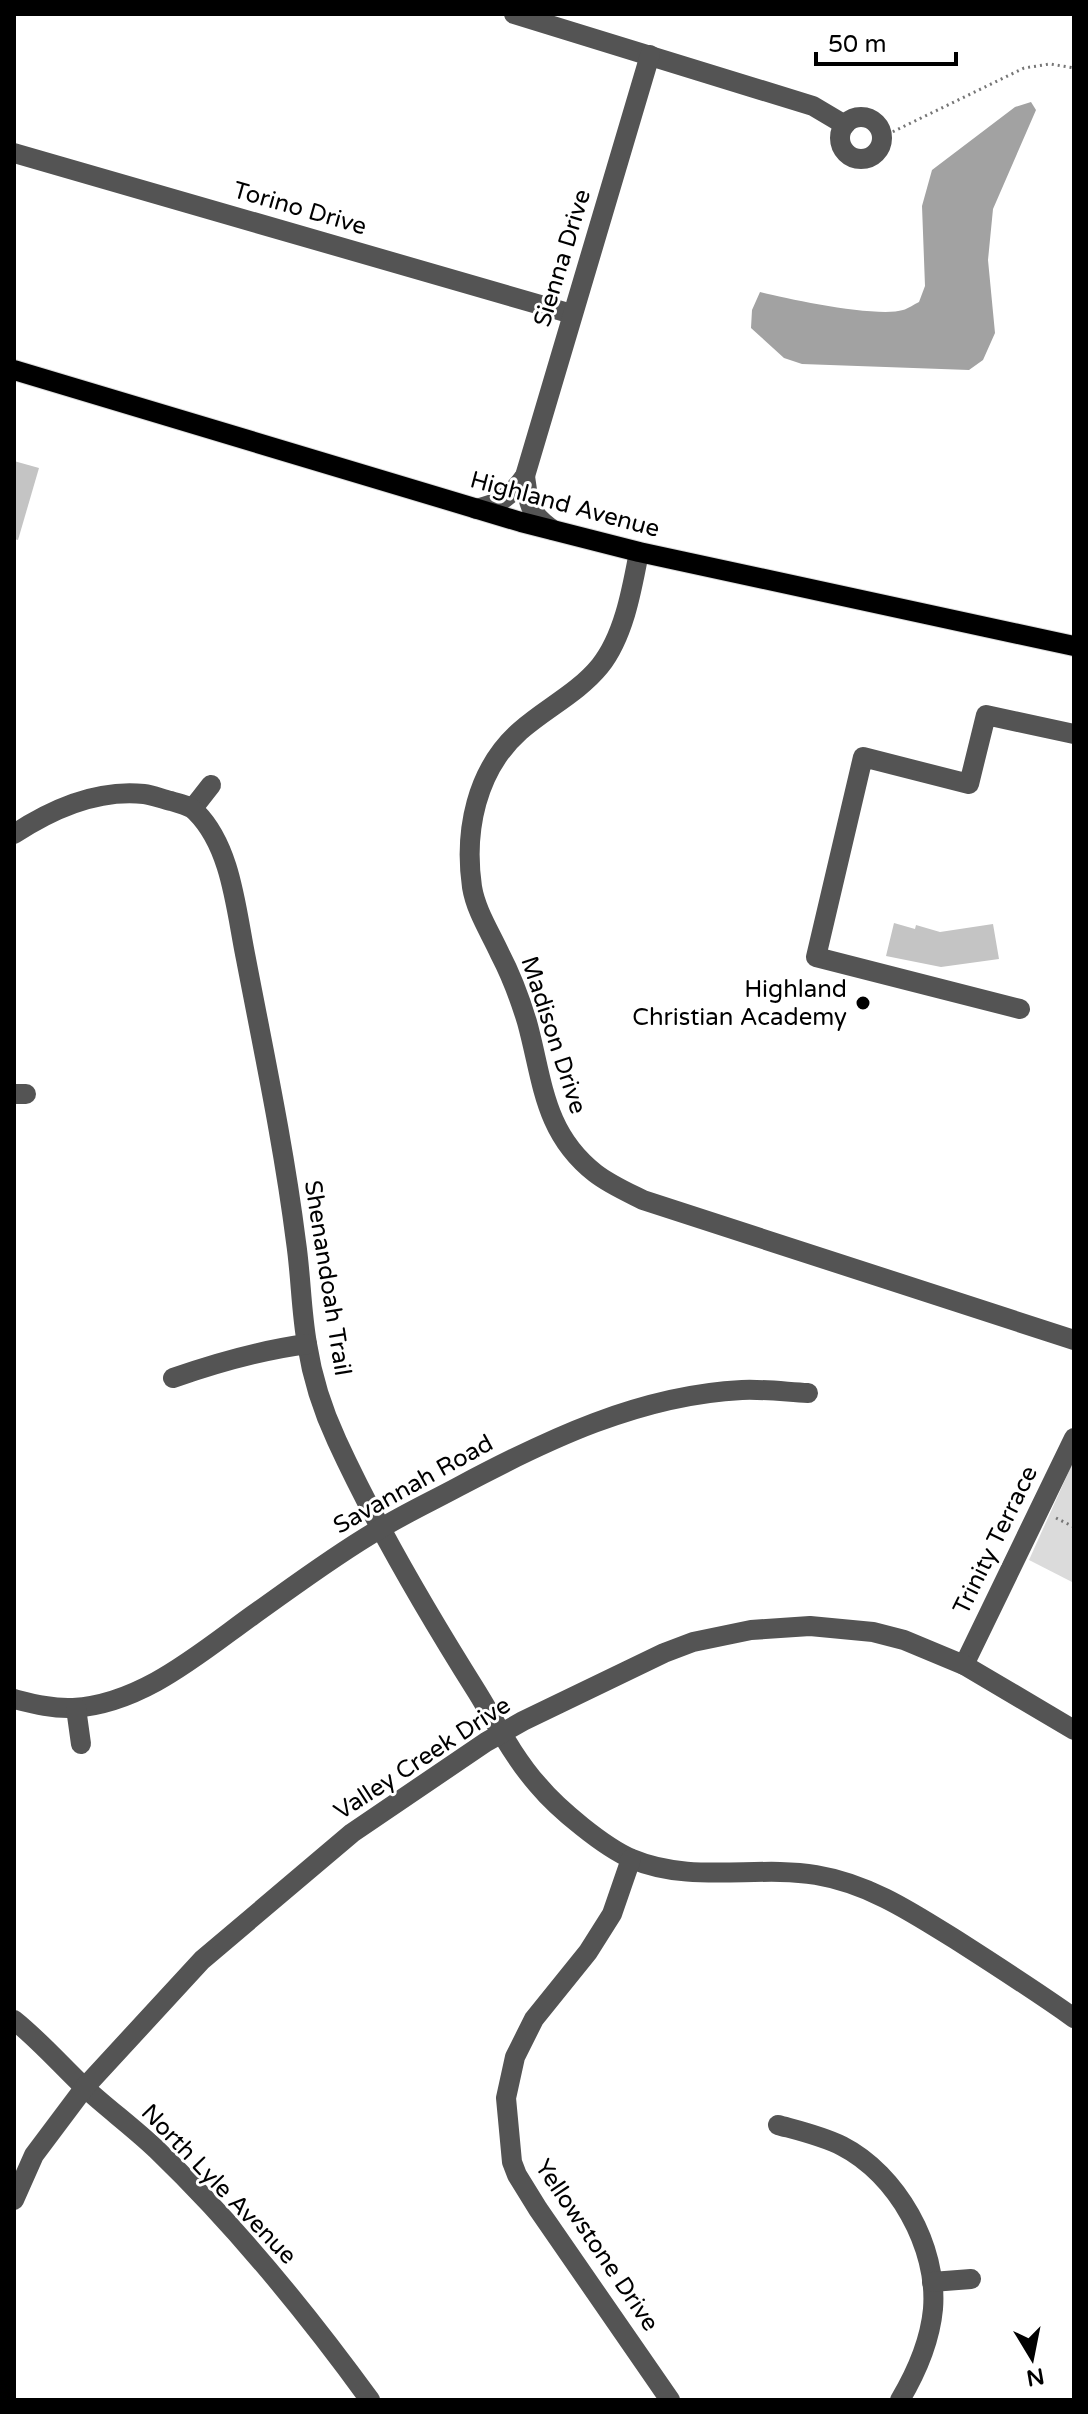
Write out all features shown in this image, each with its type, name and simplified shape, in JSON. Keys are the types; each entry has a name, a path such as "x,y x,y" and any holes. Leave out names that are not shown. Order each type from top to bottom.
{"main road":[{"name":"Highland Avenue","path":"14,370 553,530 639,552 1074,646"}],"street":[{"path":"514,14 813,106 845,125"},
{"name":"Sienna Drive","path":"525,476 650,55"},
{"path":"868,118 879,126 882,137 877,152 865,159 846,153 842,147 841,134 845,125 854,119 868,118"},
{"name":"Torino Drive","path":"14,153 572,314"},
{"path":"476,509 498,503 525,476"},
{"path":"525,476 531,509 536,518 553,530"},
{"name":"Madison Drive","path":"639,552 631,597 614,643 602,664 508,743 492,766 473,809 470,827 472,889 524,1015 554,1125 568,1146 595,1173 643,1200 1074,1340"},
{"path":"1020,1009 816,957 863,757 969,784 986,715 1074,734"},
{"path":"14,834 47,814 80,800 114,794 147,794 193,808 211,785"},
{"name":"Shenandoah Trail","path":"193,808 216,840 233,895 282,1147 307,1344 318,1390 334,1435 423,1606 535,1782 563,1811 631,1859 686,1871 812,1874 874,1891 1012,1975 1074,2018"},
{"path":"173,1378 200,1368 307,1344"},
{"name":"Savannah Road","path":"14,1699 53,1708 76,1708 120,1698 174,1670 381,1528 535,1446 635,1410 689,1397 743,1390 808,1393"},
{"name":"Trinity Terrace","path":"964,1665 1074,1438"},
{"name":"Valley Creek Drive","path":"14,2200 34,2155 85,2087 202,1960 352,1833 502,1733 679,1647 751,1630 810,1626 873,1632 904,1640 964,1665 1074,1730"},
{"path":"76,1708 81,1744"},
{"name":"Yellowstone Drive","path":"631,1859 612,1914 588,1952 534,2019 515,2057 506,2098 512,2162 517,2175 670,2400"},
{"name":"North Lyle Avenue","path":"14,2020 157,2150 250,2249 326,2340 370,2400"},
{"path":"778,2125 843,2147 896,2192 915,2224 926,2252 933,2309 918,2365 900,2400"},
{"path":"932,2282 971,2279"}],"path":[{"path":"882,137 1024,68 1050,64 1074,68"}],"shaded area":[{"path":"1031,102 1036,110 993,209 988,260 995,333 983,360 969,370 802,364 784,358 751,328 752,310 760,292 874,312 903,310 919,302 925,286 922,206 932,170 1015,107"},
{"path":"1074,1460 1074,1583 1029,1560"}],"building":[{"path":"14,461 39,468 18,540 14,539"},
{"path":"894,923 940,932 993,924 999,959 941,967 886,956"}],"place":[{"name":"Highland Christian Academy","path":"863,1003"}]}
